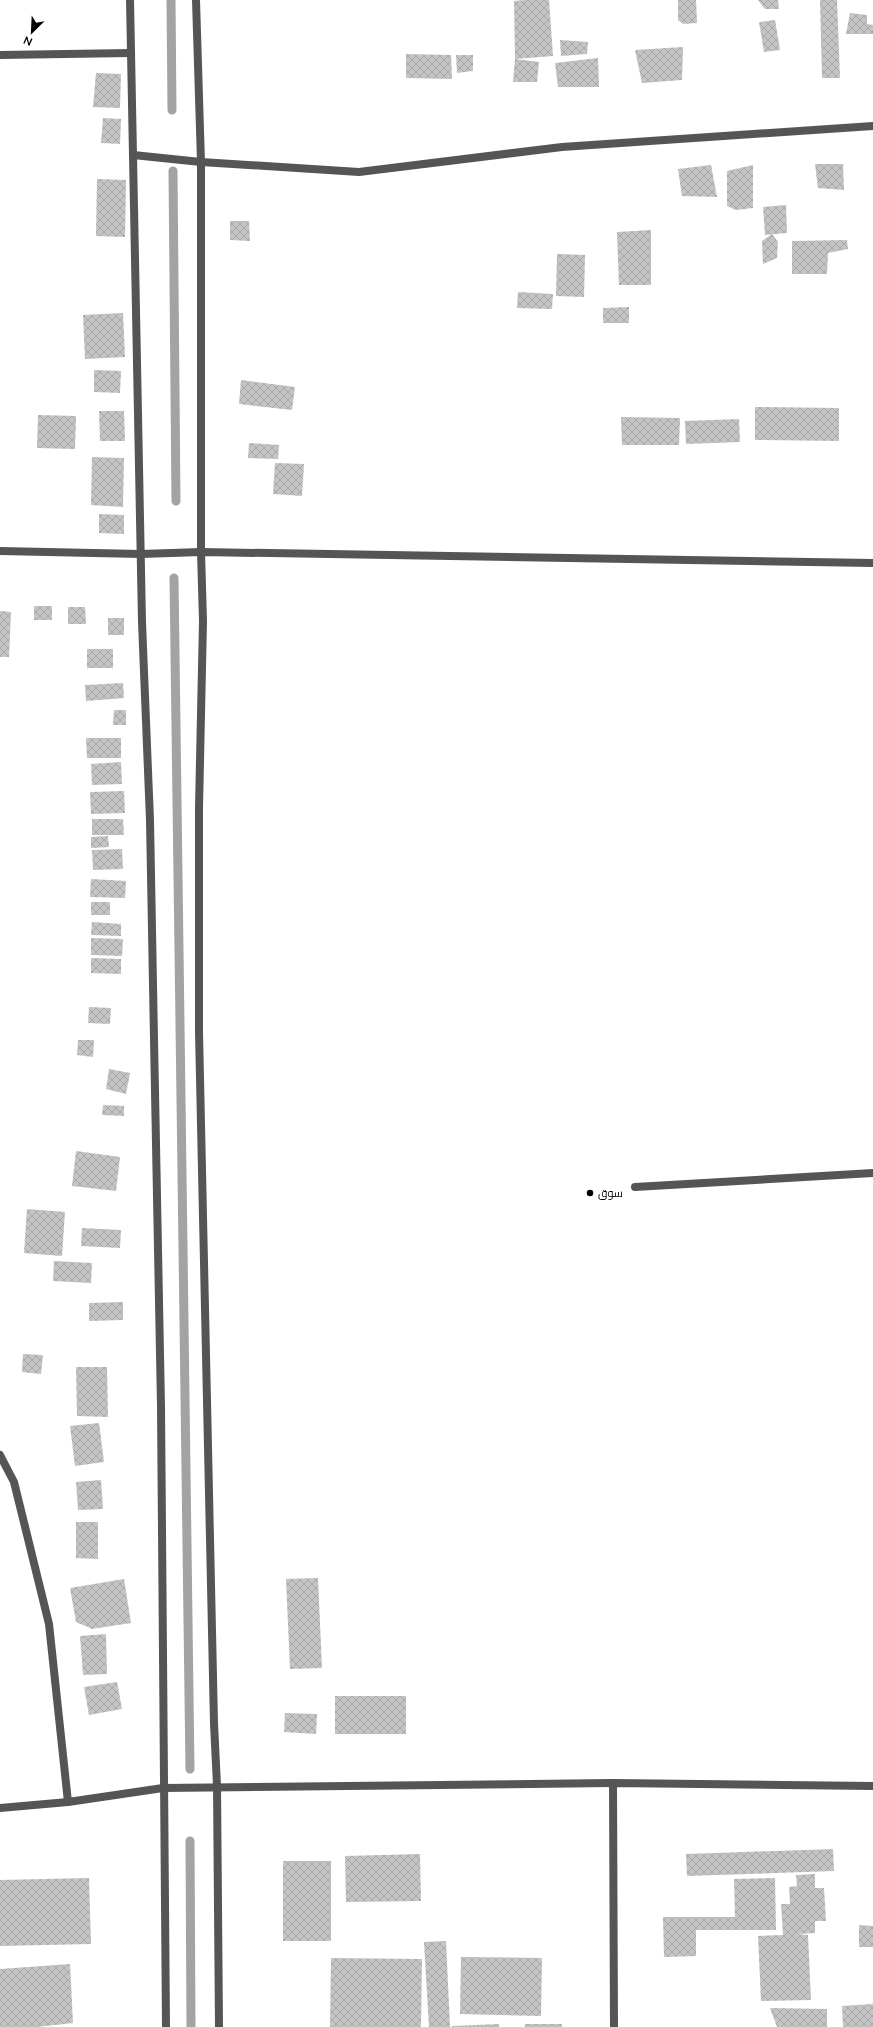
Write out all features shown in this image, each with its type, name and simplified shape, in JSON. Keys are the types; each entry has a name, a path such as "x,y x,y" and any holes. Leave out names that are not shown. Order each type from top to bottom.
{"street":[{"path":"130,0 142,622 150,820 153,984 160,1398 166,2027"},
{"path":"196,0 201,162 201,552 204,621 199,808 199,1032 214,1723 217,1786 219,2027"},
{"path":"0,55 132,53"},
{"path":"133,155 201,162 359,172 562,147 873,126"},
{"path":"0,551 141,554 201,552 873,563"},
{"path":"635,1187 873,1173"},
{"path":"0,1455 14,1482 49,1624 68,1802"},
{"path":"613,1783 614,2027"},
{"path":"0,1808 68,1802 164,1788 217,1786 613,1783 873,1786"}],"building":[{"path":"549,0 553,56 515,59 514,1"},
{"path":"678,0 696,0 697,23 683,24 678,20"},
{"path":"758,0 778,0 779,9 765,9"},
{"path":"820,0 837,0 840,78 822,78"},
{"path":"850,13 867,15 867,24 873,25 873,34 846,34"},
{"path":"775,20 780,50 764,52 759,22"},
{"path":"560,40 588,42 587,54 561,56"},
{"path":"683,47 682,80 642,83 635,50"},
{"path":"406,54 451,55 452,79 406,78"},
{"path":"456,55 473,55 473,71 457,73"},
{"path":"598,58 599,87 558,87 555,63"},
{"path":"515,59 539,62 537,82 513,82"},
{"path":"96,73 121,74 120,108 93,107"},
{"path":"103,118 121,119 120,144 101,143"},
{"path":"815,164 843,164 844,190 818,188"},
{"path":"711,165 717,197 682,196 678,169"},
{"path":"753,165 753,208 736,210 727,206 727,171"},
{"path":"97,179 126,180 125,237 96,236"},
{"path":"786,205 787,233 765,235 763,207"},
{"path":"230,221 249,221 250,241 230,240"},
{"path":"651,230 651,285 619,285 617,232"},
{"path":"772,234 778,242 777,258 763,264 762,241"},
{"path":"847,240 848,249 828,253 827,274 792,274 792,241"},
{"path":"557,254 585,255 584,297 556,296"},
{"path":"518,292 553,294 552,309 517,308"},
{"path":"629,307 629,323 603,323 603,308"},
{"path":"123,313 125,357 85,359 83,315"},
{"path":"94,370 121,371 120,393 94,392"},
{"path":"241,380 295,387 292,410 239,404"},
{"path":"755,407 839,408 839,441 755,440"},
{"path":"99,411 124,411 125,441 100,441"},
{"path":"38,415 76,416 75,449 37,448"},
{"path":"621,417 680,418 679,445 622,445"},
{"path":"739,419 740,442 686,444 685,421"},
{"path":"249,443 279,445 278,459 248,458"},
{"path":"92,457 124,458 123,507 91,505"},
{"path":"275,463 304,464 302,496 273,494"},
{"path":"99,514 124,515 124,534 99,533"},
{"path":"34,606 52,606 52,620 34,620"},
{"path":"68,607 85,607 86,624 68,624"},
{"path":"0,611 11,612 9,657 0,657"},
{"path":"108,618 124,618 124,635 108,635"},
{"path":"87,649 113,649 113,668 87,668"},
{"path":"123,683 124,698 86,701 85,685"},
{"path":"114,710 126,710 126,725 113,725"},
{"path":"86,738 121,738 121,758 87,758"},
{"path":"121,762 122,784 92,785 91,764"},
{"path":"124,791 125,813 91,814 90,792"},
{"path":"92,819 123,819 124,835 92,835"},
{"path":"108,836 109,847 91,848 91,837"},
{"path":"122,849 123,869 93,870 92,850"},
{"path":"91,879 126,881 125,898 90,897"},
{"path":"91,902 110,902 110,915 91,915"},
{"path":"92,922 121,924 121,936 91,935"},
{"path":"91,938 123,939 122,956 91,955"},
{"path":"91,958 121,959 121,974 91,973"},
{"path":"89,1007 111,1008 110,1024 88,1023"},
{"path":"78,1040 94,1040 93,1057 77,1055"},
{"path":"109,1069 130,1073 126,1094 106,1089"},
{"path":"103,1105 124,1106 124,1116 102,1115"},
{"path":"76,1151 120,1157 116,1191 72,1186"},
{"path":"27,1209 65,1212 62,1256 24,1253"},
{"path":"82,1228 121,1230 120,1248 81,1246"},
{"path":"54,1261 92,1263 91,1283 53,1281"},
{"path":"123,1302 123,1320 89,1321 89,1303"},
{"path":"23,1354 43,1355 41,1374 22,1372"},
{"path":"76,1367 107,1367 108,1417 77,1416"},
{"path":"99,1423 104,1462 75,1466 70,1426"},
{"path":"101,1480 103,1509 78,1510 76,1482"},
{"path":"76,1522 98,1522 98,1559 76,1558"},
{"path":"318,1578 322,1668 290,1669 286,1579"},
{"path":"124,1579 131,1623 92,1629 76,1622 70,1588"},
{"path":"106,1634 107,1674 83,1675 80,1636"},
{"path":"117,1682 122,1709 89,1715 84,1687"},
{"path":"335,1696 406,1696 406,1734 335,1734"},
{"path":"285,1713 317,1714 316,1734 284,1732"},
{"path":"833,1849 834,1871 687,1876 686,1854"},
{"path":"420,1854 421,1901 346,1902 345,1856"},
{"path":"283,1861 331,1861 331,1941 283,1941"},
{"path":"815,1874 815,1888 824,1888 826,1921 815,1921 815,1933 797,1934 808,1935 811,2000 761,2001 758,1936 783,1935 781,1904 790,1904 789,1887 797,1886 796,1875"},
{"path":"89,1878 91,1944 0,1946 0,1880"},
{"path":"775,1878 776,1930 696,1930 696,1956 664,1957 663,1917 735,1917 734,1879"},
{"path":"859,1925 873,1926 873,1947 859,1947"},
{"path":"446,1941 450,2027 429,2027 424,1942"},
{"path":"461,1957 542,1958 541,2016 460,2014"},
{"path":"331,1958 422,1959 421,2027 330,2027"},
{"path":"70,1964 73,2023 37,2027 0,2027 0,1969"},
{"path":"873,2004 873,2027 843,2027 842,2006"},
{"path":"770,2008 827,2009 827,2027 777,2027"},
{"path":"499,2024 499,2027 452,2027 452,2026"},
{"path":"525,2024 562,2024 562,2027 525,2027"}],"waterway":[{"path":"171,0 172,110"},
{"path":"173,171 176,501"},
{"path":"174,578 190,1769"},
{"path":"190,1841 191,2027"}],"place":[{"name":"سوق","path":"590,1193"}]}
